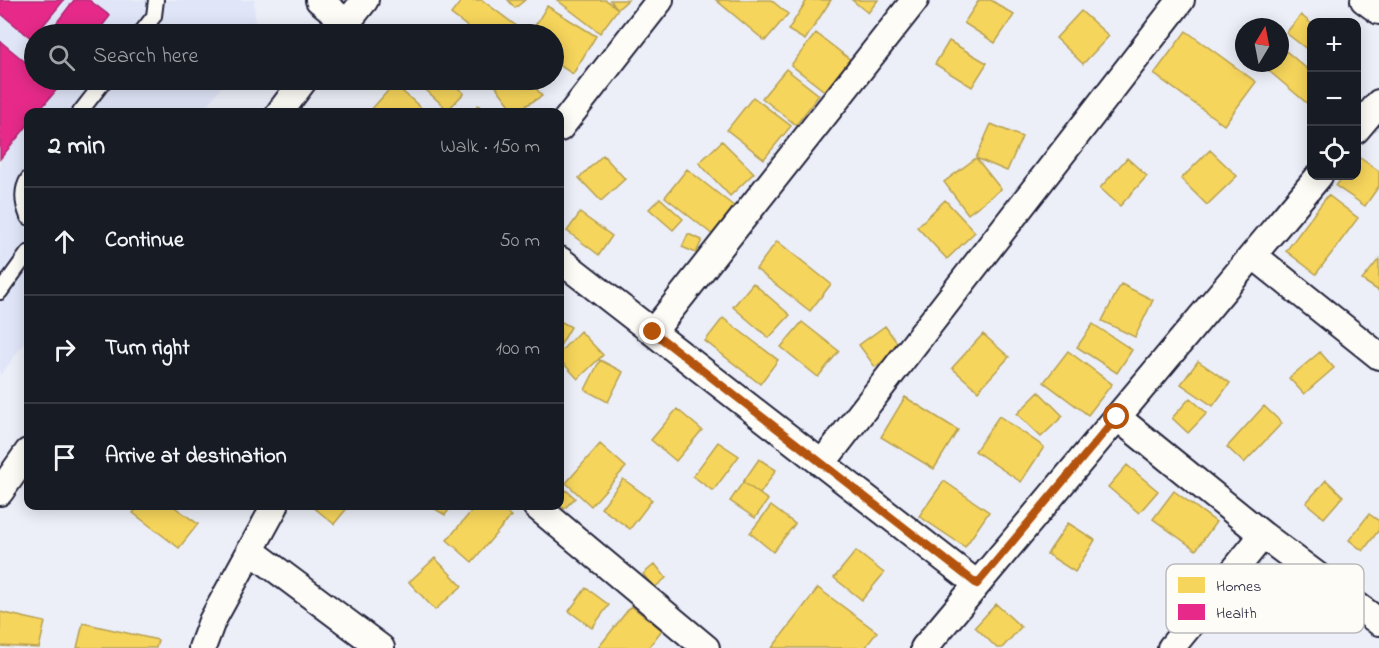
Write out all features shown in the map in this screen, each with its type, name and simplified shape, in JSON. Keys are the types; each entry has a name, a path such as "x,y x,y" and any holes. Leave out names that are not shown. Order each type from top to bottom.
{"street":[{"path":"319,0 339,24"},
{"path":"347,24 365,0"},
{"path":"564,123 660,0"},
{"path":"653,332 915,0"},
{"path":"823,462 1181,0"},
{"path":"1364,0 1379,11"},
{"path":"282,108 296,90"},
{"path":"1360,126 1379,104"},
{"path":"924,648 1316,180"},
{"path":"1252,255 1379,356"},
{"path":"564,263 823,462 977,584"},
{"path":"1117,417 1302,564"},
{"path":"0,492 24,458"},
{"path":"202,648 212,621 273,510"},
{"path":"541,510 706,648"},
{"path":"1239,564 1263,535"},
{"path":"250,550 381,648"},
{"path":"1364,611 1379,622"},
{"path":"1171,648 1183,633"}],"lane":[{"path":"148,24 154,16 156,0"},
{"path":"83,108 97,90"},
{"path":"24,185 22,204 24,208"},
{"path":"0,292 24,259"}],"shaded area":[{"path":"0,0 254,0 255,24 24,24 24,90 219,90 205,108 24,108 24,343 0,376"}],"building: Homes":[{"path":"462,0 482,0 514,24 464,24 451,14"},
{"path":"508,0 525,0 515,8"},
{"path":"557,0 606,0 618,9 600,33"},
{"path":"610,0 628,0 618,9"},
{"path":"716,0 771,0 788,14 765,41"},
{"path":"807,0 831,0 805,40 788,30"},
{"path":"852,0 878,0 868,13"},
{"path":"979,0 991,0 1014,15 995,43 964,23"},
{"path":"547,6 596,36 573,74 564,68 564,24 536,24"},
{"path":"1081,11 1109,36 1083,64 1056,38"},
{"path":"1301,15 1307,20 1307,49 1289,35 1289,29"},
{"path":"1186,31 1235,67 1235,72 1242,72 1256,82 1224,125 1154,74"},
{"path":"816,33 852,61 827,93 791,65"},
{"path":"949,41 987,63 972,87 935,64"},
{"path":"1289,54 1307,69 1307,103 1270,72 1289,72"},
{"path":"786,69 819,95 796,125 762,98"},
{"path":"389,90 401,90 421,108 373,108"},
{"path":"426,90 460,90 464,93 450,108 446,108"},
{"path":"498,90 538,90 542,96 522,108 512,108"},
{"path":"753,97 791,126 764,159 727,130"},
{"path":"991,124 1022,137 1007,171 976,158"},
{"path":"722,141 754,173 730,196 699,163"},
{"path":"1210,150 1237,176 1207,205 1181,179"},
{"path":"603,155 625,179 601,201 579,178"},
{"path":"976,158 1001,189 968,214 944,182"},
{"path":"1127,158 1147,176 1120,206 1100,188"},
{"path":"1361,159 1379,171 1379,186 1365,206 1336,186 1340,180 1361,180"},
{"path":"687,169 735,207 713,235 665,197"},
{"path":"1328,195 1358,218 1316,274 1286,251"},
{"path":"660,198 683,219 673,230 649,209"},
{"path":"945,200 975,232 947,259 917,227"},
{"path":"580,213 612,236 599,255 567,231"},
{"path":"688,234 702,240 696,253 682,247"},
{"path":"777,241 831,284 810,311 756,269"},
{"path":"1379,259 1379,291 1362,280"},
{"path":"753,283 790,315 769,338 733,307"},
{"path":"1121,284 1153,300 1135,337 1102,321"},
{"path":"723,318 778,360 760,384 705,341"},
{"path":"802,322 839,351 818,377 781,347"},
{"path":"564,323 571,327 564,339"},
{"path":"1093,324 1132,350 1117,373 1077,347"},
{"path":"885,326 901,348 875,367 859,345"},
{"path":"580,331 603,355 578,379 564,364 564,348"},
{"path":"983,334 1009,357 978,391 952,368"},
{"path":"1068,351 1112,384 1088,415 1044,382"},
{"path":"1320,352 1334,368 1304,394 1289,378"},
{"path":"600,360 623,372 608,402 585,390"},
{"path":"1198,361 1230,383 1213,406 1181,384"},
{"path":"1039,392 1063,416 1041,437 1017,414"},
{"path":"905,397 958,430 934,469 881,437"},
{"path":"1190,398 1207,413 1188,433 1172,418"},
{"path":"1264,406 1282,423 1244,463 1227,447"},
{"path":"677,409 702,430 676,461 651,440"},
{"path":"999,416 1044,447 1021,482 975,451"},
{"path":"718,442 739,456 713,491 693,476"},
{"path":"600,444 626,467 591,506 566,483"},
{"path":"759,459 776,470 760,494 743,482"},
{"path":"1127,465 1158,491 1139,513 1108,487"},
{"path":"623,479 652,500 630,529 601,508"},
{"path":"1326,480 1343,496 1324,518 1306,503"},
{"path":"944,481 989,512 965,547 919,516"},
{"path":"743,482 768,500 755,518 730,501"},
{"path":"566,490 575,498 564,509"},
{"path":"1174,491 1216,522 1196,550 1153,519"},
{"path":"771,506 795,524 773,552 750,533"},
{"path":"136,510 179,510 198,524 179,548 133,513"},
{"path":"317,510 346,510 334,524"},
{"path":"437,510 449,510 445,515"},
{"path":"473,510 503,510 511,516 472,562 447,540"},
{"path":"1369,514 1379,521 1379,530 1363,551 1349,540"},
{"path":"1068,523 1095,540 1075,572 1047,554"},
{"path":"856,551 884,573 862,600 834,578"},
{"path":"435,558 462,586 435,610 409,582"},
{"path":"655,564 666,578 654,588 643,574"},
{"path":"586,588 609,605 592,628 569,611"},
{"path":"818,588 877,632 865,648 772,648"},
{"path":"996,604 1021,627 1002,648 997,648 975,627"},
{"path":"631,606 662,630 648,648 598,648"},
{"path":"0,612 45,622 39,648 0,646"},
{"path":"83,623 158,640 156,648 77,648"}],"building: Health":[{"path":"0,0 64,0 44,24 24,24 24,32 0,13"},
{"path":"74,0 89,0 110,16 104,24 56,24"},
{"path":"0,41 24,61 24,90 56,90 41,108 24,108 24,130 0,159"}],"route":[{"path":"653,332 977,584 1117,417"}]}
